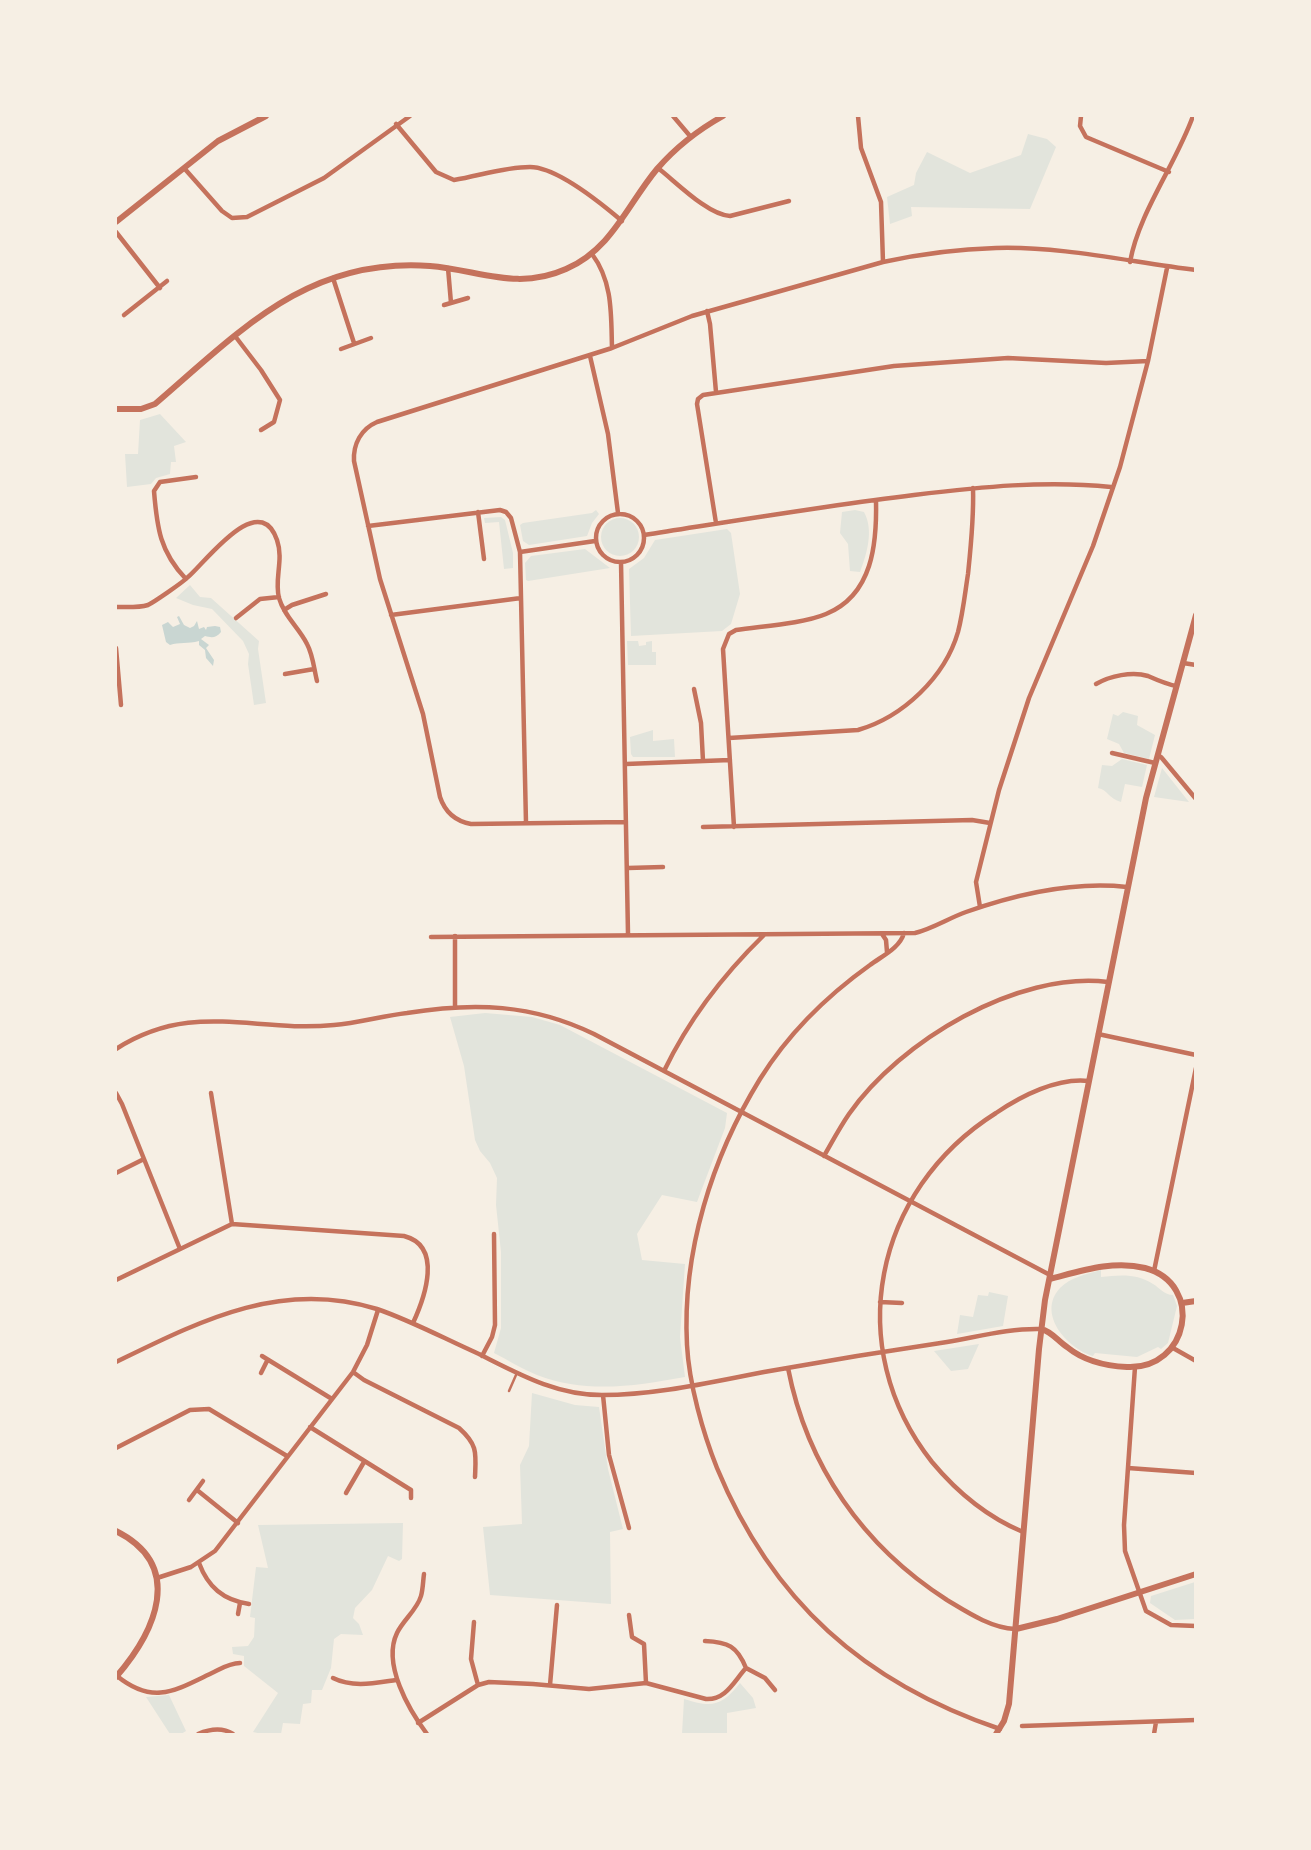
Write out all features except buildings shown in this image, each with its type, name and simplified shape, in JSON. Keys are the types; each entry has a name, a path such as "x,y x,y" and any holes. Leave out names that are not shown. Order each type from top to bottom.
{"street":[{"path":"116,222 218,141 266,116"},
{"path":"184,168 222,211 232,218 247,217 324,178 410,116"},
{"path":"673,116 690,136"},
{"path":"116,409 141,409 155,404 266,310 332,277 388,266 416,265 448,268 509,280 527,280 552,275 580,262 607,241 658,168 690,136 723,116"},
{"path":"858,116 861,148 881,202 883,262"},
{"path":"1081,116 1081,130 1090,140 1169,172"},
{"path":"1130,262 1142,223 1184,141 1193,116"},
{"path":"396,124 436,172 444,177 454,180 522,167 540,168 578,188 622,221"},
{"path":"658,168 711,210 723,216 789,201"},
{"path":"116,232 160,288"},
{"path":"626,822 466,823 454,818 446,809 440,797 423,714 380,579 354,461 355,446 360,435 370,425 612,348 707,311 915,255 997,248 1058,251 1195,270"},
{"path":"592,254 609,289 612,348"},
{"path":"980,907 975,885 1008,757 1029,698 1093,546 1120,467 1148,361 1167,267"},
{"path":"448,268 451,303"},
{"path":"332,277 354,343"},
{"path":"124,315 167,281"},
{"path":"444,305 468,298"},
{"path":"707,311 716,392"},
{"path":"234,335 280,400 274,422 261,430"},
{"path":"341,349 371,338"},
{"path":"590,355 608,434 618,513"},
{"path":"716,523 697,404 699,397 707,394 894,366 996,358 1106,363 1148,361"},
{"path":"186,579 172,563 163,546 155,492 160,482 196,477"},
{"path":"644,534 973,488 1055,483 1111,487"},
{"path":"729,738 858,730 874,726 914,698 943,664 958,632 975,520 973,488"},
{"path":"734,827 723,649 725,640 736,630 814,618 833,611 849,598 863,580 872,562 876,538 876,500"},
{"path":"368,526 500,510 509,514 520,552 526,823"},
{"path":"478,512 484,559"},
{"path":"618,513 635,518 644,534 638,552 621,562 603,555 595,541 600,523 618,513"},
{"path":"116,607 146,605 186,579 229,535 251,522 261,523 272,531 279,548 279,597 284,610 308,645 317,681"},
{"path":"520,552 595,541"},
{"path":"621,562 628,934"},
{"path":"284,610 326,594"},
{"path":"236,618 260,599 279,597"},
{"path":"391,615 521,598"},
{"path":"904,933 900,942 841,987 791,1036 762,1076 741,1112 715,1170 695,1241 688,1291 687,1347 699,1414 711,1454 730,1497 767,1562 827,1630 879,1672 929,1702 998,1732 1009,1704 1041,1329 1050,1277 1127,887 1156,759 1195,615"},
{"path":"116,648 121,705"},
{"path":"1183,663 1195,665"},
{"path":"285,674 314,669"},
{"path":"1096,684 1134,671 1176,686"},
{"path":"694,688 701,723 703,761"},
{"path":"1112,753 1156,759 1161,757 1195,799"},
{"path":"625,764 730,760"},
{"path":"704,827 972,820 990,823"},
{"path":"628,868 663,867"},
{"path":"431,937 920,932 980,907 1050,890 1127,887"},
{"path":"882,933 887,952"},
{"path":"664,1072 677,1045 706,999 734,964 765,934"},
{"path":"455,936 455,1007"},
{"path":"824,1156 849,1114 871,1089 917,1046 939,1030 1001,999 1043,986 1076,981 1108,982"},
{"path":"116,1049 146,1032 196,1020 331,1026 455,1007 519,1009 566,1021 1050,1277 1099,1266 1132,1266 1154,1271 1172,1286 1182,1303 1180,1332 1173,1348 1149,1364 1135,1367 1112,1366 1088,1360 1076,1354 1047,1330 1041,1329 883,1352 641,1393 575,1394 532,1381 413,1323 378,1310 318,1300 250,1305 200,1322 116,1362"},
{"path":"1097,1033 1195,1055"},
{"path":"1154,1271 1195,1068"},
{"path":"1023,1532 997,1519 955,1487 927,1455 901,1412 889,1380 883,1352 880,1302 885,1262 910,1202 939,1160 982,1121 1040,1090 1062,1083 1089,1081"},
{"path":"116,1093 180,1249"},
{"path":"211,1093 232,1224"},
{"path":"214,1109 223,1107"},
{"path":"116,1173 145,1159"},
{"path":"116,1280 232,1224 379,1233 415,1239 422,1246 427,1261 424,1299 413,1323"},
{"path":"482,1356 495,1325 494,1234"},
{"path":"487,1247 495,1246"},
{"path":"1182,1303 1195,1301"},
{"path":"880,1302 902,1303"},
{"path":"157,1578 191,1567 215,1551 353,1372 367,1345 378,1310"},
{"path":"1173,1348 1195,1361"},
{"path":"262,1356 332,1399"},
{"path":"261,1373 267,1360"},
{"path":"1135,1367 1124,1542 1146,1611 1177,1626 1195,1626"},
{"path":"788,1368 797,1407 814,1453 840,1499 872,1538 900,1566 949,1601 981,1619 1016,1629 1057,1619 1195,1573"},
{"path":"353,1372 459,1428 474,1446 475,1477"},
{"path":"603,1395 609,1455 629,1528"},
{"path":"116,1448 190,1410 209,1409 286,1456"},
{"path":"310,1427 411,1490 411,1498"},
{"path":"346,1493 364,1462"},
{"path":"1128,1468 1195,1473"},
{"path":"189,1500 203,1481"},
{"path":"352,1482 360,1486"},
{"path":"197,1490 238,1523"},
{"path":"116,1531 139,1548 152,1565 157,1578 158,1594 153,1621 142,1643 116,1676 143,1691 166,1693 228,1665 240,1663"},
{"path":"199,1563 216,1591 248,1604"},
{"path":"424,1574 421,1597 397,1631 393,1643 396,1680 418,1723 427,1734"},
{"path":"239,1614 240,1602"},
{"path":"550,1685 557,1605"},
{"path":"629,1615 632,1637 644,1644 646,1683"},
{"path":"474,1622 471,1659 478,1685"},
{"path":"705,1641 725,1642 742,1658 747,1668 765,1678 775,1690"},
{"path":"418,1723 478,1685 489,1682 599,1689 646,1683 711,1699 725,1694 747,1668"},
{"path":"333,1678 342,1682 365,1684 396,1680"},
{"path":"1022,1726 1195,1720"},
{"path":"1154,1734 1156,1722"},
{"path":"198,1734 219,1730 233,1734"}],"lane":[{"path":"509,1391 517,1373"}],"shaded area":[{"path":"1028,134 1047,139 1056,147 1030,209 911,207 912,216 890,224 887,197 914,185 916,173 927,152 970,173 1021,155"},
{"path":"160,414 186,442 174,446 176,462 171,462 170,474 156,478 151,484 127,487 125,454 138,454 140,420"},
{"path":"596,510 599,514 587,536 529,545 523,541 520,525 523,523 592,513"},
{"path":"842,512 864,512 869,526 867,550 860,572 850,571 848,544 840,533"},
{"path":"501,517 505,520 513,553 513,568 504,569 499,522 485,523 484,518"},
{"path":"620,518 634,523 639,537 634,551 620,556 606,551 601,537 606,523"},
{"path":"727,529 731,533 740,594 731,624 722,631 631,636 629,569 644,558 655,540"},
{"path":"585,549 610,568 526,580 525,563 531,556"},
{"path":"190,585 200,597 211,598 259,641 266,703 254,705 249,654 243,641 212,609 176,598"},
{"path":"179,616 184,625 190,628 197,621 199,629 220,627 221,632 217,635 201,639 209,645 206,648 214,660 213,666 206,658 205,650 199,645 199,641 170,645 166,642 162,625 168,622 173,627 180,624 177,617"},
{"path":"627,641 638,641 639,646 652,641 652,652 656,652 656,665 628,665"},
{"path":"1123,712 1138,716 1137,725 1155,735 1149,759 1124,753 1119,744 1107,739 1113,714 1118,716"},
{"path":"653,730 653,741 674,739 675,757 633,757 630,737"},
{"path":"1122,759 1147,765 1142,787 1125,784 1121,802 1098,788 1102,765 1112,766"},
{"path":"1162,768 1189,802 1154,797"},
{"path":"485,1013 532,1017 560,1025 727,1113 725,1128 697,1202 662,1195 637,1234 642,1260 685,1264 680,1337 685,1377 629,1385 574,1385 537,1375 494,1353 501,1328 497,1178 475,1140 464,1066 450,1017"},
{"path":"1101,1270 1101,1277 1134,1276 1173,1295 1177,1306 1168,1343 1161,1349 1158,1347 1137,1357 1095,1353 1093,1356 1074,1346 1058,1329 1052,1309 1060,1288 1074,1279"},
{"path":"989,1292 1008,1296 1003,1326 957,1334 960,1315 973,1317 978,1295 988,1296"},
{"path":"979,1344 968,1369 951,1371 934,1351"},
{"path":"532,1393 575,1405 599,1407 608,1469 623,1529 610,1532 611,1604 490,1595 483,1527 522,1524 520,1465 529,1446"},
{"path":"403,1523 402,1559 399,1561 388,1556 372,1590 355,1608 353,1618 359,1624 363,1635 341,1634 334,1639 331,1668 322,1690 312,1690 311,1703 303,1704 300,1724 283,1723 281,1734 253,1732 278,1693 244,1666 244,1656 233,1654 232,1647 248,1646 254,1637 255,1618 250,1617 256,1567 268,1568 258,1525"},
{"path":"1195,1582 1195,1619 1175,1620 1150,1603 1151,1596"},
{"path":"740,1683 753,1698 756,1708 727,1713 727,1734 682,1734 684,1699 702,1704 716,1703 728,1696"},
{"path":"169,1695 186,1731 181,1734 170,1734 146,1697"}]}
